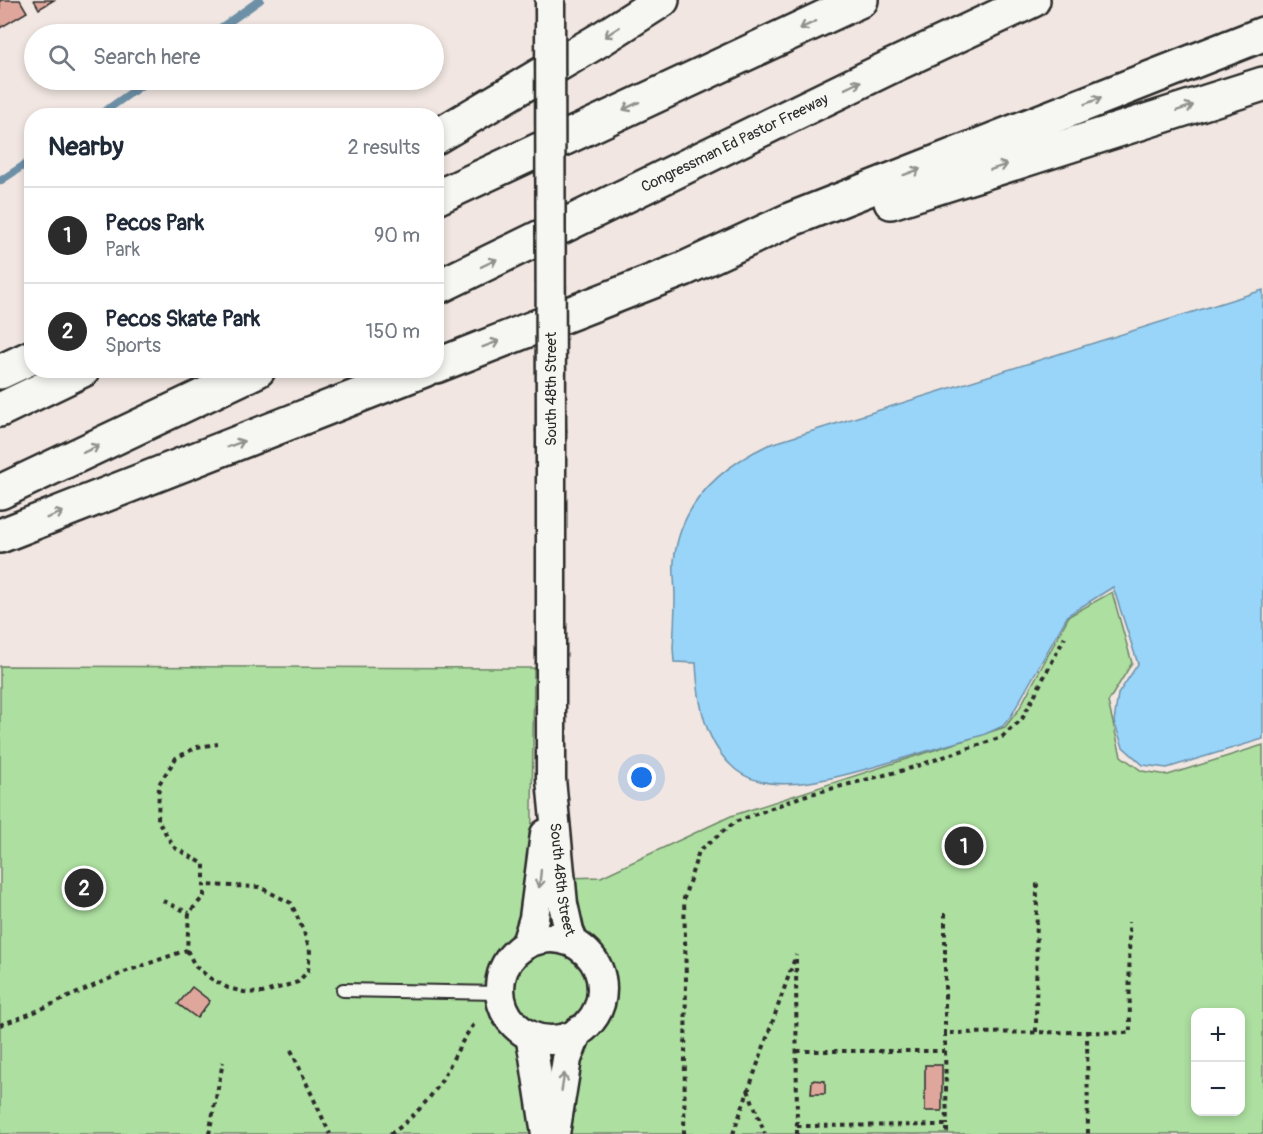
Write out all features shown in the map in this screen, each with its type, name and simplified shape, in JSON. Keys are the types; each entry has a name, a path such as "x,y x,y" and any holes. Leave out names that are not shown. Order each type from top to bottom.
{"highway":[{"path":"444,132 662,0"},
{"path":"444,194 861,0"},
{"name":"Congressman Ed Pastor Freeway","path":"444,284 892,66 1033,0"},
{"path":"444,363 684,269 792,219 1263,34"},
{"path":"684,269 1263,84"},
{"path":"0,372 24,361"},
{"path":"0,410 66,378"},
{"path":"0,492 241,378"},
{"path":"0,536 404,378"}],"street":[{"name":"South 48th Street","path":"550,0 551,779 563,904 574,944"},
{"name":"South 48th Street","path":"526,944 538,897 551,779"},
{"path":"545,939 556,939 574,944 591,957 597,965 602,996 594,1017 578,1031 559,1039 549,1040 530,1036 508,1017 504,1009 500,993 502,974 506,965 526,944 545,939"},
{"path":"555,1134 567,1059 578,1031"},
{"path":"530,1036 546,1134"}],"lane":[{"path":"343,990 500,993"}],"path":[{"path":"684,1134 686,979 684,898 699,851 735,822 803,796 908,769 1002,737 1022,719 1065,637"},
{"path":"204,885 259,887 291,903 310,951 308,972 298,982 262,993 244,993 228,988 210,978 195,966 187,950 189,913 204,896 204,885 204,864 175,848 158,821 159,784 176,759 197,747 218,744"},
{"path":"1036,1032 1037,879"},
{"path":"162,901 189,913"},
{"path":"945,913 947,1134"},
{"path":"945,1033 1130,1033 1129,922"},
{"path":"0,1024 30,1014 127,971 187,950"},
{"path":"733,1134 796,955 797,1134"},
{"path":"390,1134 400,1128 439,1085 465,1035 476,1022"},
{"path":"1087,1032 1088,1134"},
{"path":"291,1050 330,1134"},
{"path":"797,1051 945,1051"},
{"path":"209,1134 223,1062"},
{"path":"748,1089 765,1134"},
{"path":"797,1126 947,1125"}],"green space":[{"path":"1112,592 1132,663 1108,702 1121,756 1142,771 1168,775 1263,745 1263,1134 0,1134 0,666 534,668 531,879 601,877 731,816 1005,727 1019,709 1069,616"}],"water":[{"path":"1263,290 1263,739 1167,768 1143,765 1123,747 1114,722 1118,694 1138,664 1113,587 1068,615 1011,716 1003,726 983,735 843,776 795,783 773,783 753,779 736,770 725,759 710,735 705,721 701,707 696,663 674,662 673,648 674,561 678,541 693,505 718,477 750,454 768,445"}],"building":[{"path":"0,0 20,0 27,12 0,28"},
{"path":"34,0 54,0 39,9"},
{"path":"192,987 210,1001 197,1018 178,1004"},
{"path":"925,1065 942,1065 942,1111 925,1111"},
{"path":"812,1080 825,1081 825,1094 811,1094"}],"waterway":[{"path":"226,24 260,0"},
{"path":"109,108 135,90"},
{"path":"0,181 24,165"}],"place":[{"name":"Pecos Park","path":"964,846"},
{"name":"Pecos Skate Park","path":"84,888"}]}
